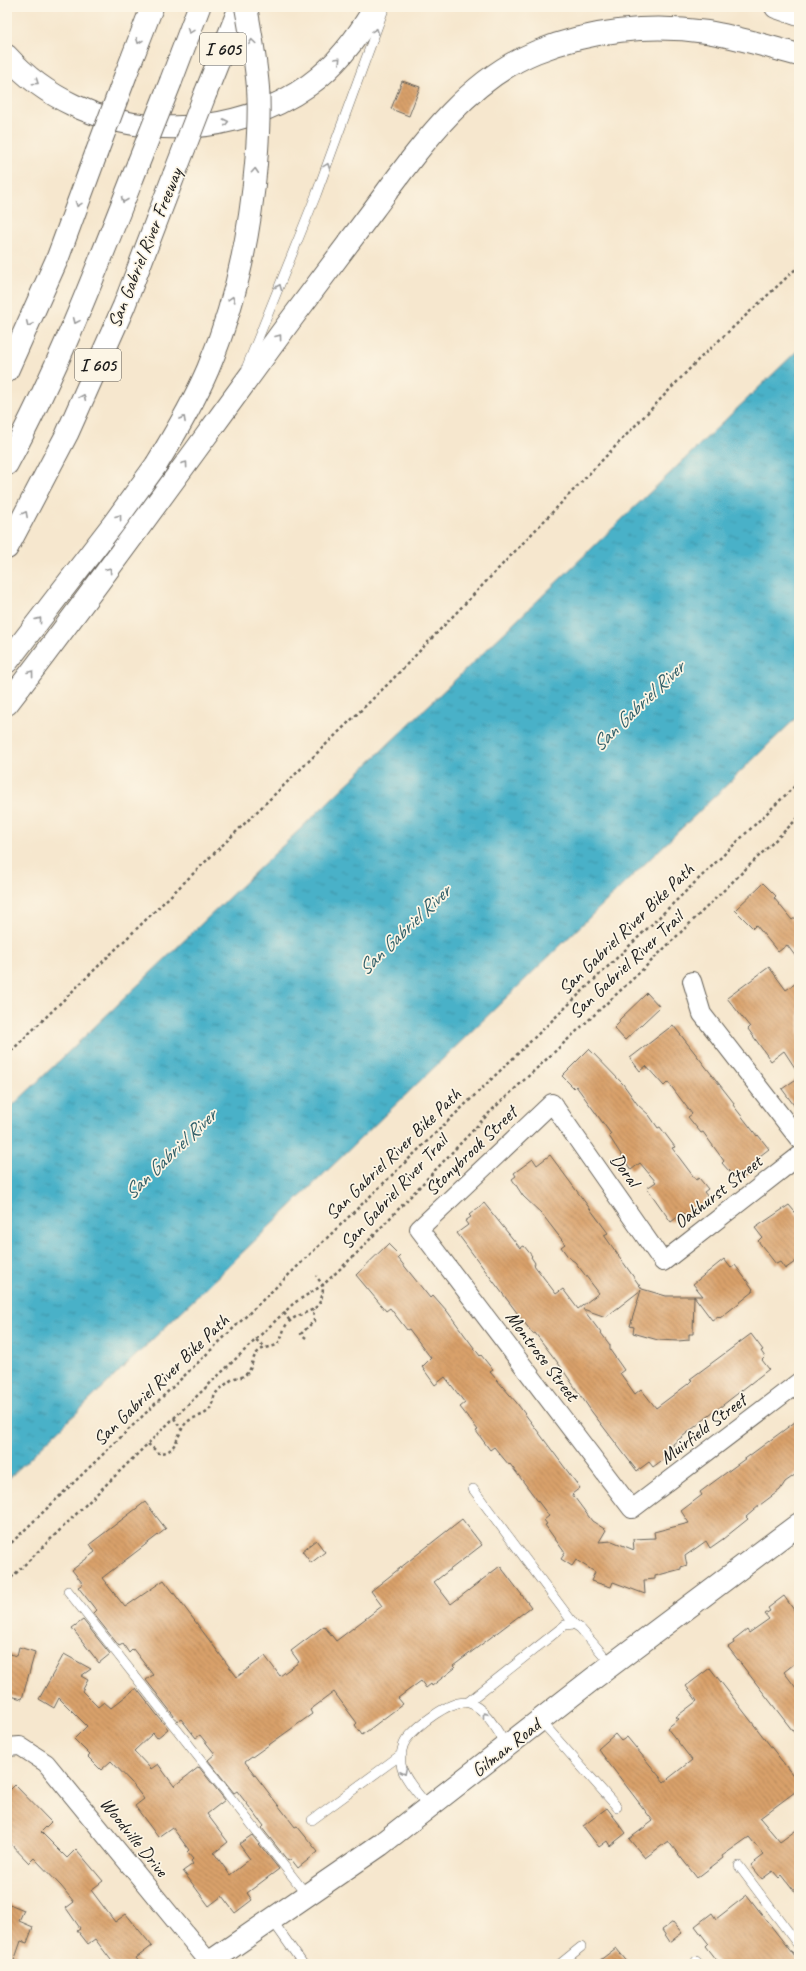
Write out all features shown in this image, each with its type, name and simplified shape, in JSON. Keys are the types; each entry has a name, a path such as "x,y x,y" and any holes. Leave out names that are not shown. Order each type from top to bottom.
{"main road":[{"path":"7,371 58,257 152,7"},
{"name":"San Gabriel River Freeway","path":"7,464 26,430 77,320 199,7"},
{"name":"San Gabriel River Freeway","path":"7,548 67,434 124,306 240,7"},
{"path":"7,662 114,523 156,464 193,400 208,370 221,335 239,276 248,233 254,193 259,118 257,76 246,7"},
{"path":"7,56 31,79 75,107 126,123 156,128 205,126 232,120 266,109 285,100 309,85 329,69 345,52 358,35 375,7"},
{"path":"776,7 799,15"},
{"path":"7,704 99,584 232,400 432,133 461,102 509,66 534,52 577,37 628,30 671,29 708,32 799,55"},
{"name":"Gilman Road","path":"208,1963 380,1845 612,1665 799,1524"}],"street":[{"path":"692,981 702,1014 799,1139"},
{"name":"Stonybrook Street","path":"419,1230 552,1103"},
{"name":"Doral","path":"552,1103 663,1262"},
{"name":"Oakhurst Street","path":"663,1262 799,1156"},
{"name":"Montrose Street","path":"419,1230 632,1509"},
{"name":"Muirfield Street","path":"632,1509 799,1382"},
{"name":"Woodville Drive","path":"14,1746 46,1763 208,1963"}],"lane":[{"path":"232,400 311,210 385,7"},
{"path":"473,1489 574,1624 580,1628 612,1665"},
{"path":"68,1591 307,1896"},
{"path":"468,1702 565,1626 574,1624"},
{"path":"429,1807 408,1779 401,1765 402,1754 406,1741 423,1724 453,1703 468,1702 480,1709 508,1747"},
{"path":"541,1721 617,1807"},
{"path":"312,1820 402,1754"},
{"path":"739,1866 799,1946"},
{"path":"272,1920 303,1964"},
{"path":"560,1964 581,1947"}],"path":[{"path":"7,1055 389,683 698,360 799,266"},
{"name":"San Gabriel River Bike Path","path":"7,1548 799,782"},
{"name":"San Gabriel River Trail","path":"7,1582 174,1418 302,1296 323,1285 357,1253 492,1110 643,969 799,817"},
{"path":"148,1444 156,1452 165,1452 178,1441 181,1430 192,1418 206,1413 214,1401 215,1394 235,1378 240,1378 247,1374 254,1356 266,1347 280,1341 286,1325 294,1317 307,1314 313,1309 322,1299 323,1285 316,1276"},
{"path":"306,1338 301,1334 314,1321 313,1309"},
{"path":"284,1313 290,1321"},
{"path":"256,1340 266,1347"},
{"path":"174,1418 181,1430"}],"water":[{"name":"San Gabriel River","path":"799,349 799,715 7,1480 7,1111"}],"building":[{"path":"402,81 420,87 409,116 391,109"},
{"path":"763,883 776,896 774,898 792,920 799,915 799,961 787,945 778,952 756,925 753,928 735,910"},
{"path":"769,967 786,990 799,981 799,1074 784,1051 771,1061 748,1029 750,1027 727,998"},
{"path":"647,993 660,1007 625,1040 614,1028 620,1022 619,1020"},
{"path":"673,1025 734,1103 733,1105 757,1136 758,1135 769,1149 756,1159 761,1164 743,1178 740,1175 735,1178 722,1163 724,1161 703,1132 701,1133 688,1117 692,1114 668,1082 664,1086 646,1066 640,1071 630,1058"},
{"path":"589,1049 623,1084 638,1105 649,1115 658,1128 660,1127 675,1147 672,1148 696,1180 699,1178 708,1189 704,1192 708,1197 704,1201 706,1204 687,1218 683,1213 671,1222 647,1188 656,1182 640,1163 631,1170 609,1136 611,1134 576,1086 574,1088 562,1076"},
{"path":"799,1077 799,1112 782,1089"},
{"path":"550,1155 608,1233 604,1235 642,1289 666,1296 694,1296 693,1334 689,1334 689,1340 658,1340 633,1333 634,1327 630,1326 641,1290 606,1317 583,1309 610,1345 610,1350 624,1370 620,1373 635,1394 641,1389 656,1408 688,1384 692,1380 690,1379 751,1334 763,1350 761,1351 765,1357 762,1360 769,1369 673,1444 674,1447 670,1450 672,1453 653,1467 649,1462 637,1471 592,1412 558,1363 535,1333 533,1334 457,1233 468,1225 465,1221 471,1217 469,1215 484,1203 520,1248 524,1246 532,1256 531,1257 535,1263 534,1265 556,1294 563,1289 578,1309 599,1293 575,1262 569,1258 561,1247 565,1244 542,1214 523,1196 512,1179 516,1176 514,1173 533,1159 537,1165"},
{"path":"789,1205 799,1217 799,1259 785,1269 780,1262 776,1264 758,1241 762,1237 755,1228"},
{"path":"388,1244 400,1256 398,1258 430,1298 433,1295 447,1311 480,1356 481,1355 493,1370 490,1372 516,1402 580,1488 572,1494 592,1521 606,1530 599,1542 612,1541 634,1550 633,1539 655,1538 654,1532 689,1523 681,1511 702,1495 700,1492 799,1419 799,1472 785,1482 780,1490 746,1517 748,1519 723,1539 710,1548 706,1541 685,1556 687,1565 681,1567 681,1569 655,1576 655,1579 644,1580 645,1594 613,1582 611,1587 591,1581 595,1572 576,1560 572,1566 561,1559 565,1553 545,1525 547,1524 544,1520 549,1516 510,1464 509,1465 494,1447 490,1450 476,1431 478,1430 460,1407 465,1403 445,1377 435,1385 422,1367 431,1358 409,1329 407,1330 390,1308 386,1311 356,1275"},
{"path":"724,1259 731,1268 735,1265 753,1289 753,1292 720,1318 718,1316 712,1320 694,1296 703,1296 693,1284"},
{"path":"145,1502 166,1529 102,1578 125,1607 164,1580 237,1677 265,1656 280,1676 299,1662 291,1651 324,1626 336,1641 382,1606 371,1591 462,1519 482,1545 434,1582 451,1604 500,1566 531,1607 453,1666 455,1668 432,1686 431,1684 426,1688 421,1681 398,1698 403,1704 362,1735 355,1725 357,1723 334,1692 310,1710 312,1714 245,1762 295,1827 297,1826 318,1852 298,1868 291,1859 288,1861 262,1828 264,1826 237,1791 234,1793 208,1760 215,1754 200,1735 196,1738 181,1719 178,1721 146,1680 153,1675 133,1649 129,1653 123,1644 119,1646 93,1613 96,1610 78,1587 83,1584 72,1570 95,1552 90,1544"},
{"path":"316,1540 325,1552 311,1563 302,1551"},
{"path":"784,1596 799,1617 799,1660 784,1672 799,1692 799,1739 728,1647 747,1630 749,1633 769,1619 765,1614 770,1611 768,1608"},
{"path":"83,1620 110,1654 99,1663 72,1628"},
{"path":"19,1647 35,1652 22,1699 7,1695 7,1653 17,1656"},
{"path":"64,1654 91,1669 81,1676 88,1680 82,1691 98,1707 104,1702 111,1708 136,1688 168,1729 157,1738 153,1733 134,1751 151,1769 158,1764 174,1786 199,1767 225,1800 207,1814 228,1842 214,1853 230,1875 250,1859 239,1844 252,1835 279,1869 247,1893 252,1900 235,1913 222,1896 209,1906 183,1871 193,1864 191,1861 193,1859 187,1852 189,1850 172,1827 158,1837 135,1806 144,1799 131,1782 111,1761 101,1770 88,1757 90,1755 74,1739 87,1726 59,1698 54,1708 39,1699"},
{"path":"710,1668 799,1783 799,1789 760,1818 780,1842 799,1828 799,1897 782,1875 779,1878 773,1871 762,1879 751,1865 764,1855 749,1837 722,1856 723,1858 697,1878 668,1841 645,1858 629,1839 653,1821 598,1749 615,1734 621,1741 627,1737 664,1782 692,1760 667,1728 679,1719 676,1717 697,1701 686,1686"},
{"path":"15,1785 51,1822 41,1832 67,1858 76,1849 103,1881 91,1890 115,1922 126,1914 152,1946 136,1958 141,1964 114,1964 95,1939 88,1944 77,1930 80,1928 66,1908 74,1902 34,1858 29,1863 7,1840 7,1793"},
{"path":"607,1808 626,1833 610,1846 607,1841 599,1847 583,1826"},
{"path":"747,1895 799,1962 799,1964 719,1964 705,1946 708,1943 695,1926 712,1913 716,1919"},
{"path":"7,1903 24,1910 19,1921 33,1927 27,1943 21,1941 13,1964 7,1964"},
{"path":"673,1922 682,1933 670,1942 662,1930"},
{"path":"616,1948 629,1964 595,1964"}]}
